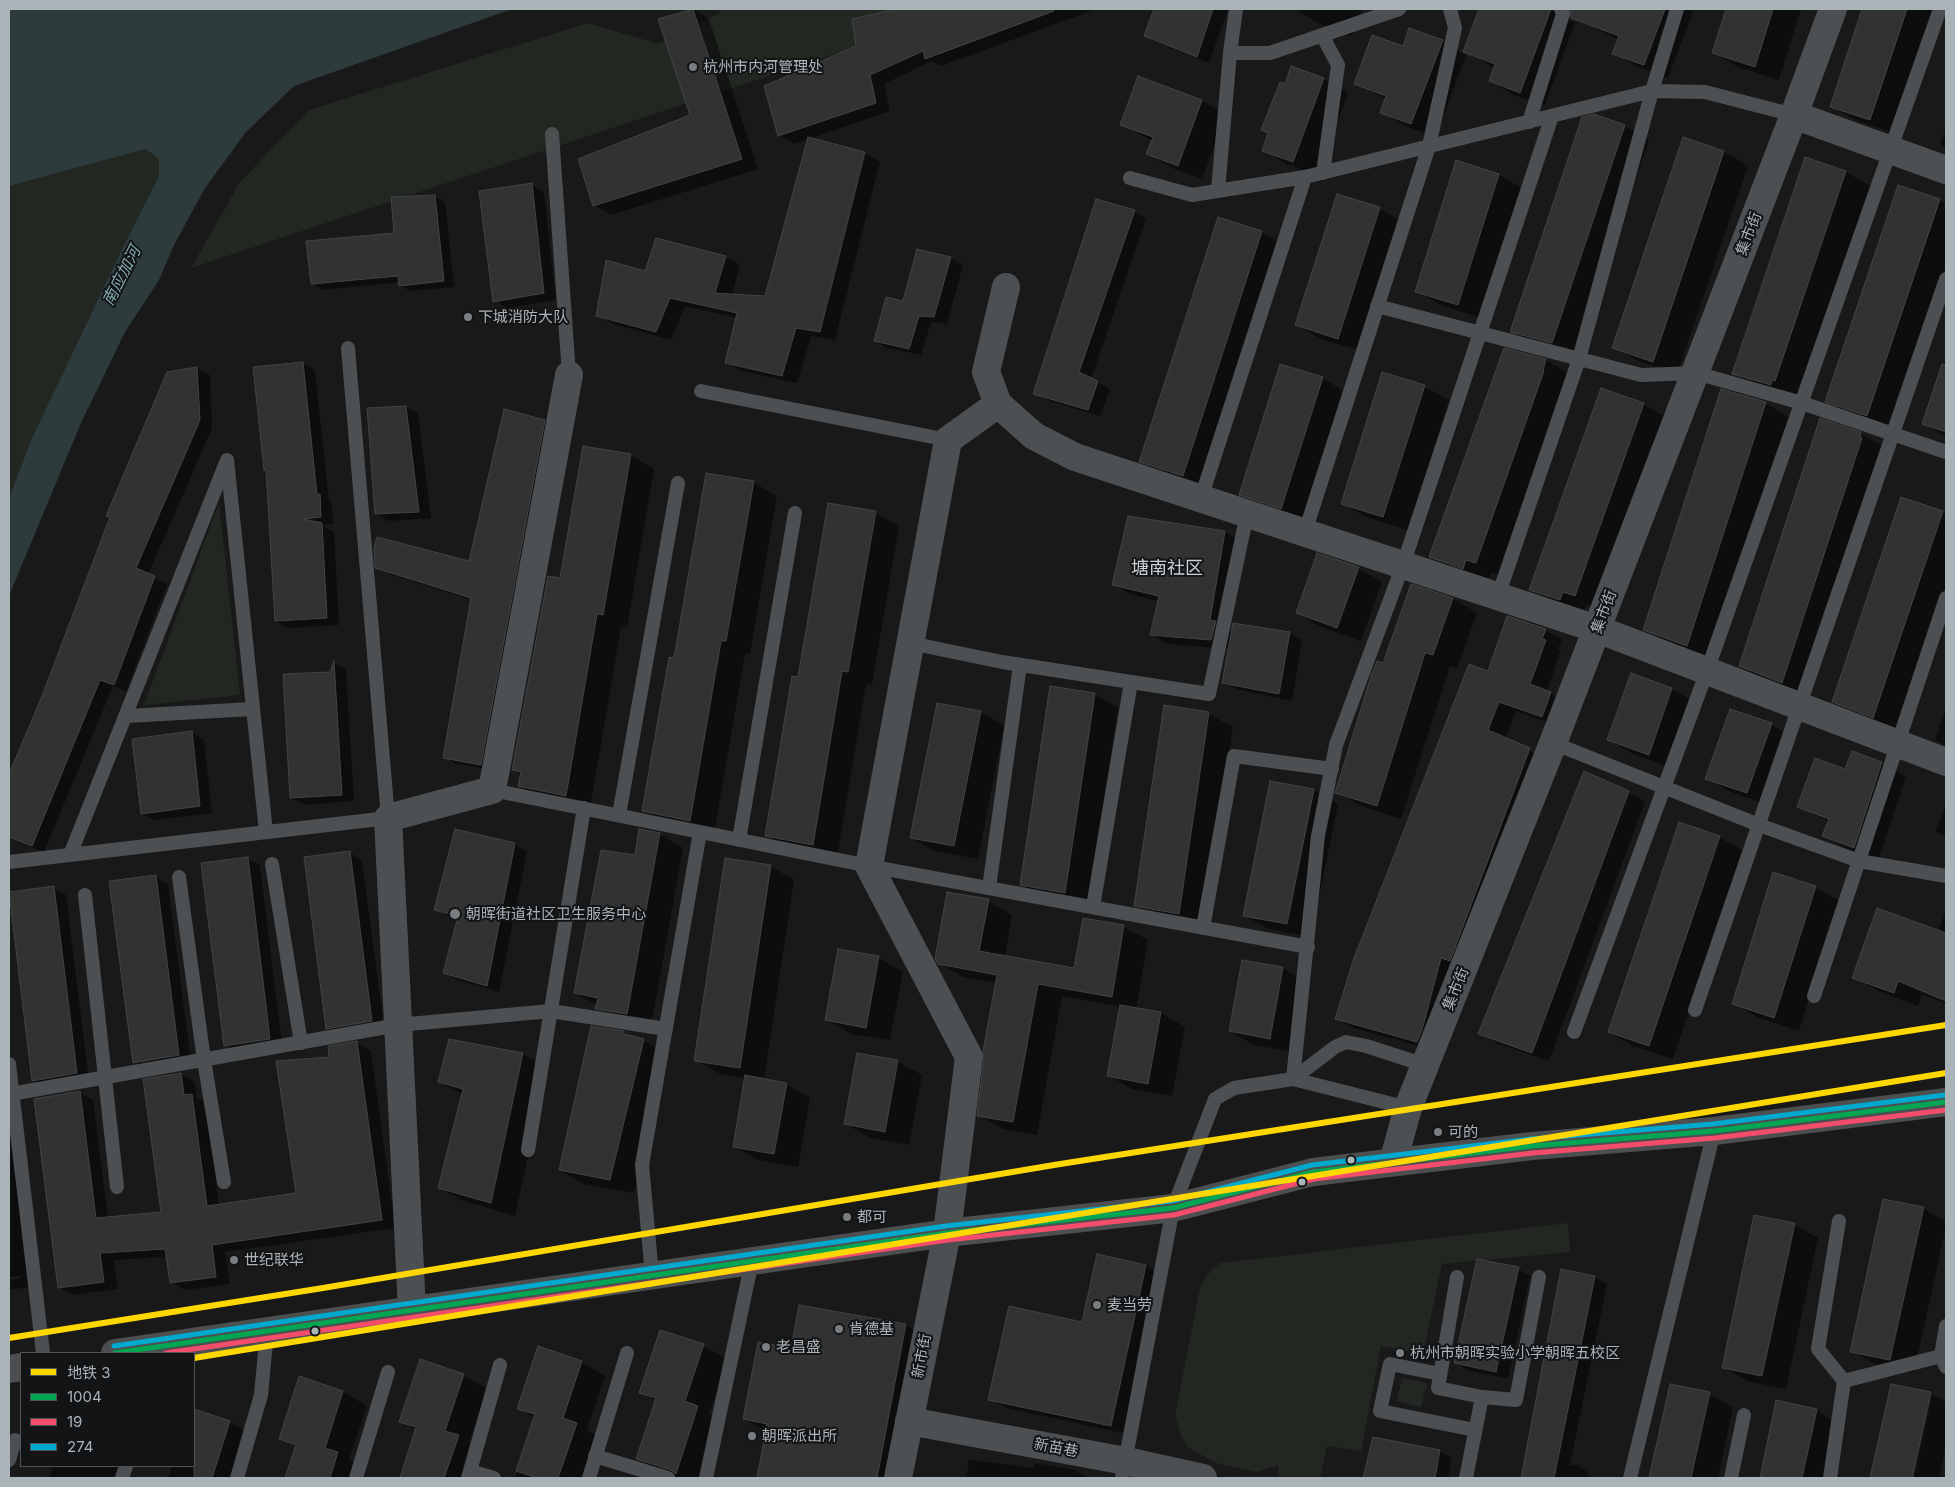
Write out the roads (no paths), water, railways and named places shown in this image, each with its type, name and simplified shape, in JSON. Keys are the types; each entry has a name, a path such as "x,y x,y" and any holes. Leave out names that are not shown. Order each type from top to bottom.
{"main road":[{"path":"122,1352 947,1233 1173,1208 1313,1172 1532,1146 1714,1131 1946,1102"}],"street":[{"name":"集市街","path":"1393,1162 1408,1108 1553,743 1696,373 1833,9"},
{"path":"1794,115 1946,170"},
{"path":"1006,287 986,372 998,404 1034,436 1075,456 1597,629 1946,762"},
{"path":"412,1310 388,818 492,790 569,375"},
{"path":"869,866 948,440 998,404"},
{"name":"新市街","path":"869,866 969,1056 947,1233 898,1478"},
{"name":"新苗巷","path":"909,1421 1124,1470 1203,1478"}],"lane":[{"path":"1218,190 1230,53 1236,9"},
{"path":"1230,53 1270,53 1400,9"},
{"path":"1305,532 1429,146 1455,28 1450,9"},
{"path":"1529,122 1563,14 1561,9"},
{"path":"1498,596 1578,358 1652,91 1677,9"},
{"path":"1574,1032 1707,671 1940,9"},
{"path":"1322,35 1338,65 1322,173"},
{"path":"1130,178 1192,195 1304,177 1652,91 1705,92 1794,115"},
{"path":"1293,1078 1318,836 1336,745 1403,565 1552,116"},
{"path":"552,134 569,375"},
{"path":"1201,498 1304,177"},
{"path":"1695,1010 1946,279"},
{"path":"1377,306 1641,375 1696,373 1802,402 1946,452"},
{"path":"9,862 388,818 348,348"},
{"path":"701,391 948,440"},
{"path":"70,855 227,460 266,832"},
{"path":"619,815 678,483"},
{"path":"739,840 795,513"},
{"path":"910,643 1020,665 1209,694 1247,514"},
{"path":"1814,996 1946,598"},
{"path":"989,888 1020,665"},
{"path":"1093,907 1131,682"},
{"path":"126,716 253,710"},
{"path":"1553,743 1759,825 1858,861 1946,876"},
{"path":"1203,928 1234,756 1332,769"},
{"path":"492,790 869,866 1308,947"},
{"path":"528,1150 584,808"},
{"path":"652,1275 642,1165 700,832"},
{"path":"272,864 301,1042"},
{"path":"179,877 204,1060 224,1182"},
{"path":"85,895 117,1187"},
{"path":"11,1094 398,1025 551,1012 666,1029"},
{"path":"1293,1078 1335,1047 1346,1042 1366,1046 1425,1066"},
{"path":"9,1064 11,1094 43,1352"},
{"path":"1124,1470 1173,1208 1215,1099 1234,1088 1293,1078 1408,1108"},
{"path":"1630,1478 1714,1131"},
{"path":"1830,1478 1844,1380 1818,1349 1839,1221"},
{"path":"706,1478 752,1261"},
{"path":"1457,1278 1438,1388 1482,1397 1516,1400 1539,1277"},
{"path":"1844,1380 1944,1362 1946,1326"},
{"path":"236,1478 261,1396 267,1331"},
{"path":"589,1478 627,1353"},
{"path":"1440,1374 1390,1364 1380,1411 1475,1430"},
{"path":"494,1478 469,1475 500,1365"},
{"path":"356,1478 388,1372"},
{"path":"1466,1478 1482,1397"},
{"path":"1731,1478 1744,1415"},
{"path":"9,1460 15,1440"},
{"path":"595,1456 668,1478"}],"water":[{"name":"南应加河","path":"9,9 512,9 294,86 246,132 205,188 174,245 159,280 125,332 81,423 9,596 9,498 32,438 159,176 159,159 146,149 9,186"}],"metro line":[{"name":"3","path":"9,1338 323,1288 1054,1165 1946,1025"},
{"name":"3","path":"195,1358 1946,1073"}],"place":[{"name":"杭州市内河管理处","path":"693,67"},
{"name":"下城消防大队","path":"468,317"},
{"name":"朝晖街道社区卫生服务中心","path":"455,914"},
{"name":"可的","path":"1438,1132"},
{"name":"都可","path":"847,1217"},
{"name":"世纪联华","path":"234,1260"},
{"name":"麦当劳","path":"1097,1305"},
{"name":"肯德基","path":"839,1329"},
{"name":"老昌盛","path":"766,1347"},
{"name":"杭州市朝晖实验小学朝晖五校区","path":"1400,1353"},
{"name":"朝晖派出所","path":"752,1436"}],"district":[{"name":"塘南社区","path":"1167,569"}]}
